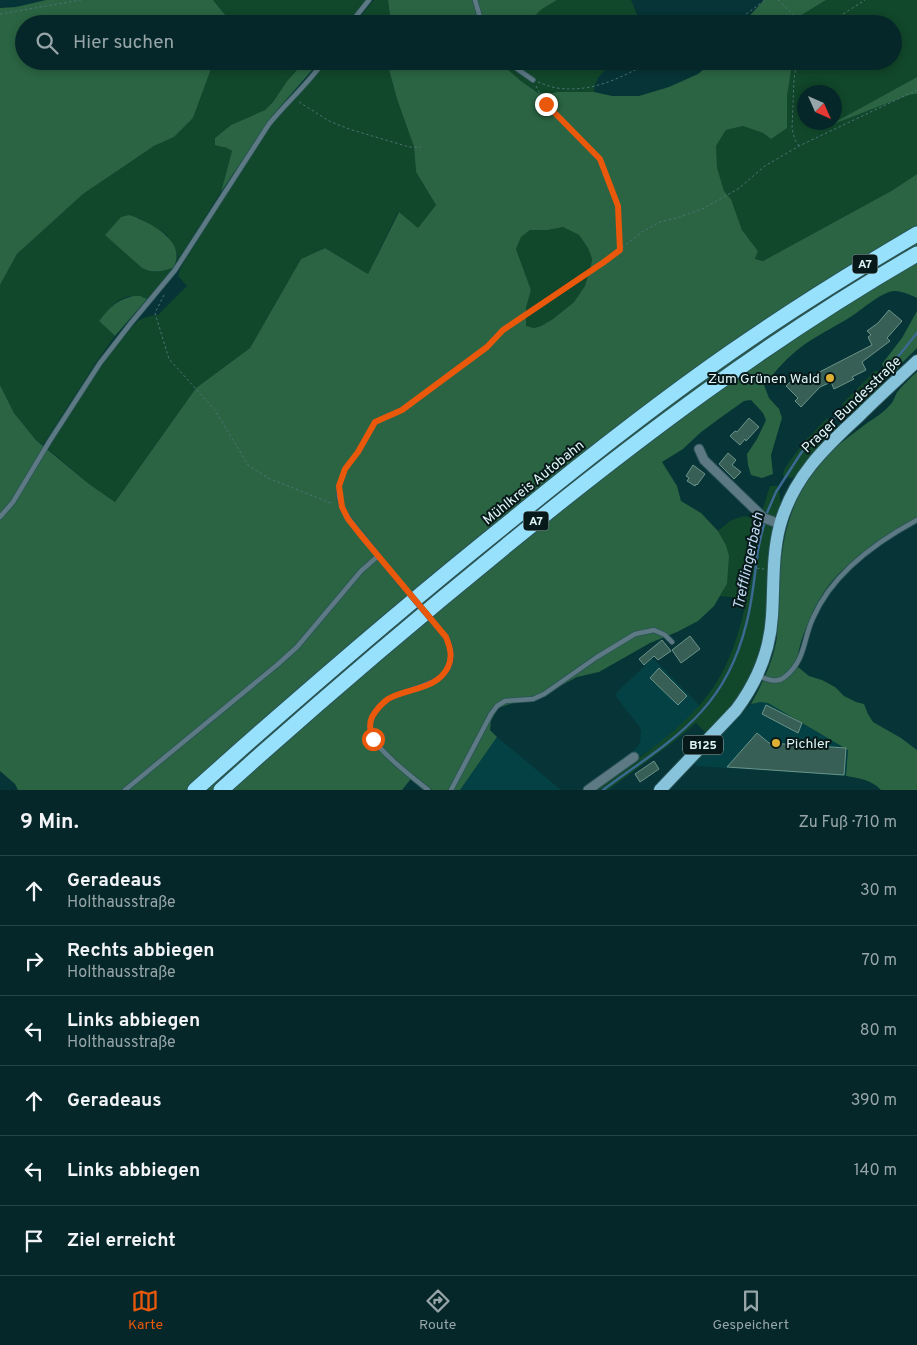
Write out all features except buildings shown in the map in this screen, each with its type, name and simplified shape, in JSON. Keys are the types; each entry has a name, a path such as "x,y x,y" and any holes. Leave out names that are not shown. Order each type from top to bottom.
{"highway":[{"name":"Mühlkreis Autobahn","path":"195,790 413,601 493,534 611,440 768,326 917,234"},
{"name":"A7","path":"221,790 376,654 464,580 630,447 696,397 786,335 865,284 917,254"}],"main road":[{"name":"Prager Bundesstraße","path":"660,790 723,725 745,697 758,676 771,632 773,563 777,523 794,490 811,463 829,444 917,361"}],"street":[{"path":"699,449 704,460 764,518 777,523"},
{"path":"588,790 634,757"}],"lane":[{"path":"357,15 369,0"},
{"path":"475,0 479,15"},
{"path":"0,517 13,502 100,363 162,287 185,255 269,124 317,70"},
{"path":"519,70 533,80"},
{"path":"339,486 342,507 348,519 446,637 450,646 451,656 449,665 437,680 428,685 389,698 380,705 370,721 370,732 380,747 428,790"},
{"path":"758,676 777,682 787,675 797,663 804,650 812,619 825,595 838,579 857,561 882,542 917,520"},
{"path":"125,790 297,647 361,571 378,556"},
{"path":"451,790 497,706 505,701 534,699 544,694 597,657 635,634 654,630 665,635 672,642"}],"path":[{"path":"0,14 81,0"},
{"path":"745,15 765,0"},
{"path":"778,0 794,15"},
{"path":"842,15 865,0"},
{"path":"533,80 556,88 590,88 634,70"},
{"path":"795,70 792,129 795,140 800,146"},
{"path":"533,80 546,104 600,159 618,206 620,250"},
{"path":"339,486 345,469 358,452 375,422 402,410 487,347 503,330 604,262 642,232 660,222 702,209 738,188 765,166 800,146 917,90"},
{"path":"292,97 329,121 348,129 409,147 421,147"},
{"path":"162,287 164,296 154,314 169,359 215,410 248,465 268,478 342,507"},
{"path":"748,567 762,569"}],"shaded area":[{"path":"653,658 700,706 660,743 636,759 631,754 640,743 641,731 617,698 616,693"},
{"name":"Pichler","path":"768,703 848,750 846,776 697,766 694,763 751,704"},
{"path":"497,737 561,790 460,790"}],"green space":[{"path":"46,0 213,0 225,15 15,15 15,70 211,70 193,118 174,137 154,146 83,194 17,254 0,285 0,8 16,7"},
{"path":"213,0 366,0 354,15 225,15"},
{"path":"374,0 388,0 390,15 362,15"},
{"path":"388,0 557,0 536,15 390,15"},
{"path":"557,0 631,0 637,15 536,15"},
{"path":"764,0 826,0 802,15 750,15"},
{"path":"826,0 917,0 917,77 842,118 842,85 797,85 797,130 842,130 842,120 909,95 917,94 917,174 893,190 763,261 755,259 758,251 742,230 731,199 724,191 716,168 716,146 726,130 743,126 763,133 771,139 787,96 791,70 902,70 902,15 802,15"},
{"path":"211,70 297,70 265,110 231,125 215,138 219,146 225,146 232,151 221,192 176,263 178,256 167,235 139,218 122,217 106,234 142,268 161,271 173,268 147,299 139,296 125,297 108,309 99,321 115,336 43,445 36,440 14,413 0,385 0,285 17,254 83,194 154,146 174,137 193,118"},
{"path":"297,70 312,70 272,116 221,192 232,151 215,145 215,138 231,125 265,110 273,102"},
{"path":"320,70 389,70 414,147 416,172 436,205 418,229 398,212 368,274 325,248 301,259 250,348 196,388 115,502 89,484 48,449 116,345 139,320 158,315 187,286 178,276 181,267 278,115"},
{"path":"389,70 508,70 538,93 594,92 612,96 639,96 669,87 703,70 791,70 787,96 787,128 771,139 763,133 743,126 726,130 716,146 717,168 724,191 731,199 742,230 758,251 755,259 763,261 893,190 917,174 917,298 895,291 884,294 803,346 783,363 764,385 769,398 779,409 782,418 771,455 773,474 762,478 751,475 748,465 747,454 766,420 763,413 751,400 744,401 700,433 683,449 662,462 677,486 681,501 701,513 718,531 726,545 729,556 727,584 714,606 698,621 650,643 599,672 577,677 546,696 533,701 519,701 498,708 491,721 490,730 497,737 460,790 432,790 414,775 402,790 18,790 15,784 0,771 0,385 14,413 36,440 89,484 115,502 196,388 250,348 301,259 325,248 368,274 399,212 418,228 436,205 416,172 414,147","holes":["563,227 579,235 588,248 592,259 591,265 585,286 574,302 541,326 534,328 526,326 526,308 531,290 516,249 521,237 530,230 548,230"]},
{"path":"508,70 606,70 599,76 594,92 538,93"},
{"path":"917,77 917,94 909,95 842,121 842,118"},
{"path":"129,215 147,222 171,241 176,250 177,259 173,268 161,271 146,270 105,235 121,217"},
{"path":"563,227 579,235 588,248 592,259 585,286 574,302 553,319 534,328 526,326 526,308 531,290 516,249 520,237 530,230 548,230"},
{"path":"133,296 147,299 115,336 99,321 113,305"},
{"path":"917,311 917,348 901,364 893,376 886,371 882,364 902,338"},
{"path":"875,371 878,371 885,378 886,384 853,414 848,414 842,404"},
{"path":"917,372 917,518 842,570 834,579 812,613 801,641 798,656 798,667 809,676 822,680 835,687 844,696 864,704 873,722 901,738 917,750 917,790 881,790 869,782 846,776 848,750 768,703 751,704 760,688 773,655 777,637 779,587 784,538 800,493 813,472 831,452 885,410 892,403 898,391"},
{"path":"827,418 835,426 836,430 797,476 792,478 784,477 784,470 789,462 805,441"},
{"path":"770,486 778,486 781,504 776,519 767,516 762,511"},
{"path":"743,516 755,518 759,516 775,527 767,622 761,654 739,697 707,734 696,723 608,790 593,790 671,733 705,699 718,680 729,658 747,599 720,596 727,584 726,545 718,531 730,521"}],"waterway":[{"name":"Trefflingerbach","path":"766,515 776,492 801,453 826,426 884,371 917,333"},
{"name":"Trefflingerbach","path":"603,790 679,734 709,703 723,682 739,649 746,625 758,548 765,521"}],"place":[{"name":"Zum Grünen Wald","path":"830,378"},
{"name":"Pichler","path":"776,743"}],"route":[{"path":"373,739 370,732 370,721 380,705 389,698 428,685 437,680 449,665 451,656 450,646 446,637 348,519 339,496 339,486 345,469 358,452 375,422 402,410 487,347 503,330 620,250 618,206 600,159 546,104"}]}
